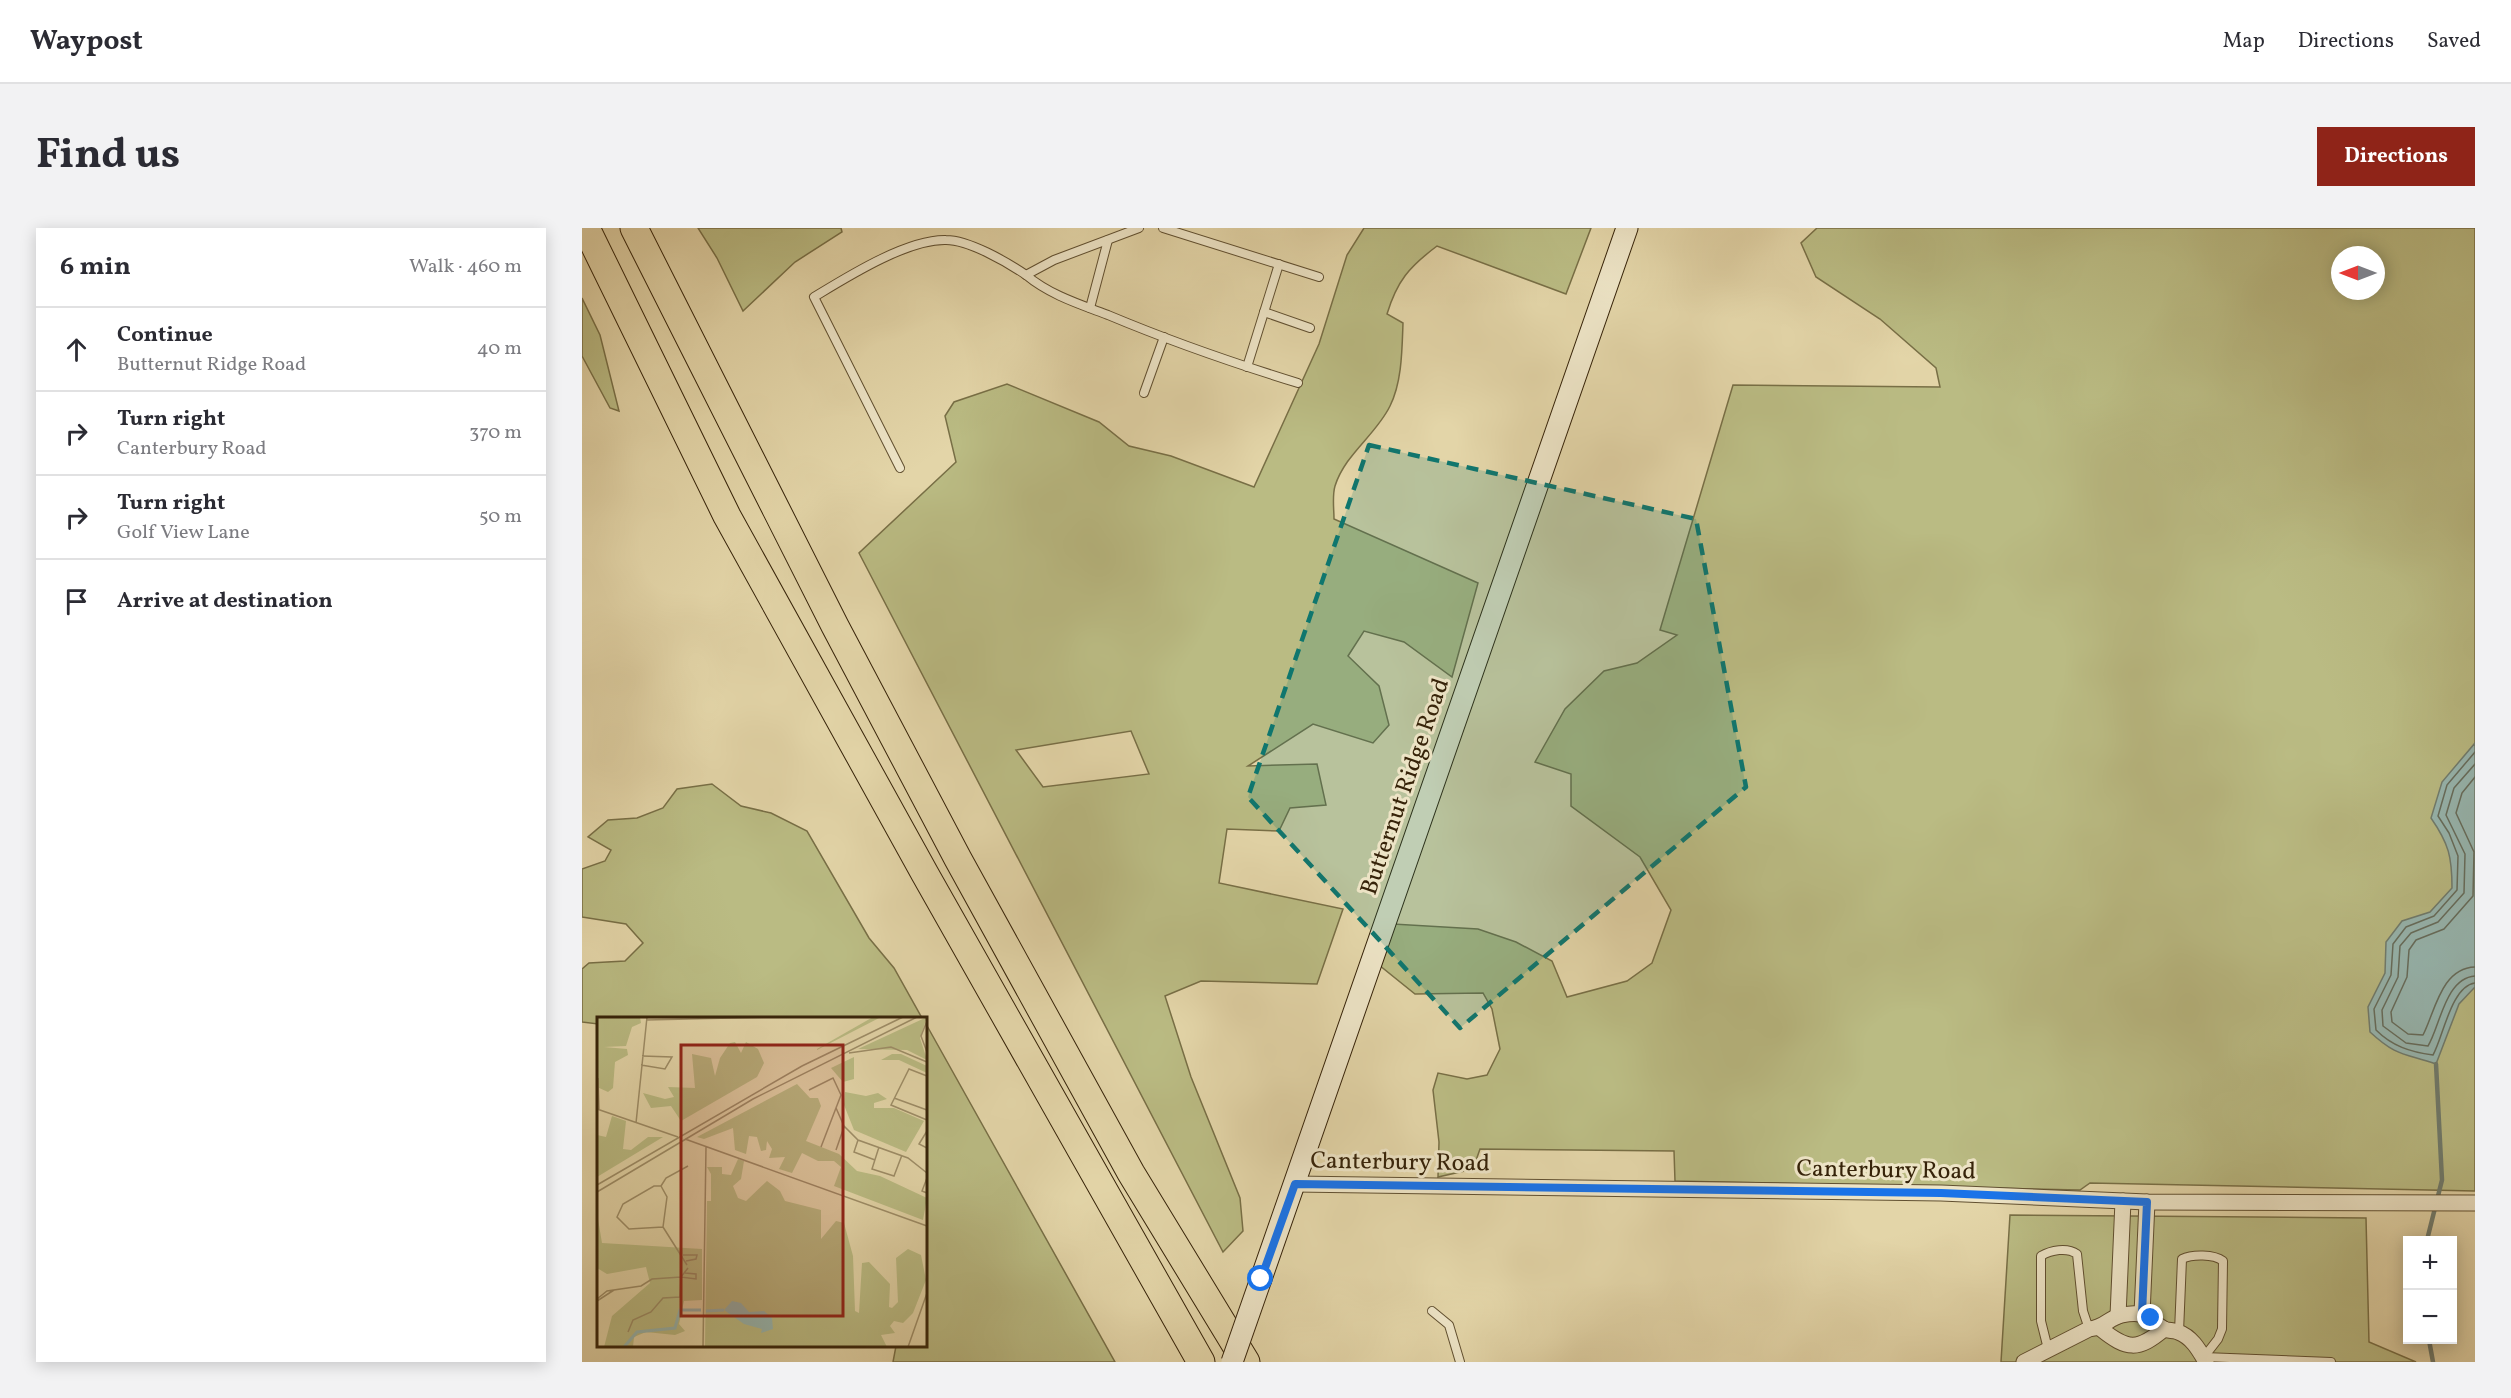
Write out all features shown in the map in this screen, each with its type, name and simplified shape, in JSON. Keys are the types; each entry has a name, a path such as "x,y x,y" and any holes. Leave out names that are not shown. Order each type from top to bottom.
{"highway":[{"path":"586,228 727,516 925,874 1201,1362"},
{"path":"634,228 834,626 958,859 1131,1173 1246,1362"},
{"path":"648,228 663,285"}],"street":[{"name":"Butternut Ridge Road","path":"1232,1362 1627,228"},
{"name":"Canterbury Road","path":"1295,1184 1941,1193 2147,1202 2468,1203"},
{"path":"2118,1316 2123,1201"},
{"path":"2142,1314 2147,1202"},
{"path":"2024,1362 2118,1316 2142,1314 2192,1340 2205,1360"},
{"path":"2095,1329 2118,1343 2131,1346 2150,1341 2171,1331"}],"lane":[{"path":"1026,275 1054,260 1139,228"},
{"path":"1163,228 1319,277"},
{"path":"900,468 814,297 863,268 929,241 948,240 1003,258 1043,289 1164,337 1298,383"},
{"path":"1090,308 1108,240"},
{"path":"1247,367 1279,264"},
{"path":"1264,312 1310,328"},
{"path":"1144,393 1164,337"},
{"path":"2048,1349 2041,1322 2041,1256 2048,1251 2072,1250 2077,1254 2083,1311 2095,1329"},
{"path":"2171,1331 2182,1259 2188,1256 2218,1257 2223,1261 2222,1329 2205,1360"},
{"path":"1432,1311 1449,1325 1460,1362"},
{"path":"2205,1360 2331,1362"}],"highlighted area":[{"path":"1369,445 1696,519 1746,787 1460,1028 1248,797"}],"green space":[{"path":"698,228 841,228 842,232 795,262 743,311 717,258"},
{"path":"1364,228 1591,228 1566,294 1437,246 1405,276 1391,302 1387,314 1403,323 1401,366 1397,387 1384,416 1353,454 1340,475 1334,490 1334,519 1478,583 1452,677 1404,642 1364,631 1348,656 1379,686 1389,725 1373,743 1313,724 1248,766 1317,764 1326,805 1290,808 1279,831 1227,829 1219,883 1343,909 1317,984 1201,981 1165,996 1191,1077 1240,1198 1243,1231 1223,1252 859,553 956,462 945,416 954,402 1007,384 1099,422 1129,446 1171,456 1254,487 1319,344 1347,255","holes":["1131,731 1149,774 1043,787 1016,750"]},
{"path":"1817,228 2475,228 2475,1191 2090,1183 2080,1190 1675,1181 1674,1151 1480,1149 1473,1169 1438,1177 1439,1142 1433,1090 1438,1073 1467,1079 1487,1075 1500,1049 1492,1009 1483,993 1415,994 1379,965 1393,924 1478,929 1516,942 1552,961 1567,997 1627,981 1652,963 1671,910 1640,857 1571,806 1571,774 1535,762 1565,709 1604,671 1637,663 1677,635 1660,630 1733,385 1940,387 1936,368 1880,319 1816,277 1801,243"},
{"path":"582,298 600,335 619,411 610,408 582,356"},
{"path":"712,784 741,806 771,813 807,831 869,938 894,968 921,1017 597,1017 597,1024 582,1022 582,969 589,963 625,961 643,943 626,924 582,917 582,869 605,861 611,850 588,837 608,820 637,818 663,808 677,789"},
{"path":"927,1026 1115,1362 893,1362 896,1347 927,1347"},
{"path":"2010,1215 2366,1218 2369,1342 2416,1362 2001,1362"}],"water":[{"path":"2475,743 2475,987 2459,1004 2436,1064 2401,1053 2379,1040 2370,1032 2368,1007 2385,973 2386,942 2402,921 2430,912 2452,888 2448,851 2431,818 2442,782"}],"waterway":[{"path":"2428,1236 2442,1180 2436,1064"},
{"path":"2430,1344 2433,1362"}],"route":[{"path":"1261,1279 1295,1184 1941,1193 2147,1202 2142,1314 2151,1318"}]}
